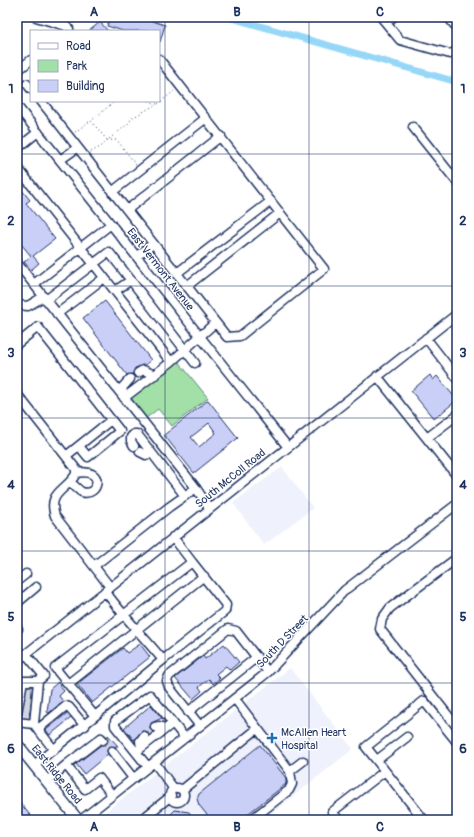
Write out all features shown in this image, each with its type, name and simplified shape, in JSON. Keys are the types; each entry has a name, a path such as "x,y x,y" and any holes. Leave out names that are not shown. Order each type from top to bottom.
{"main road":[{"name":"East Ridge Road","path":"17,744 79,820"}],"street":[{"path":"36,17 53,19 66,26 68,30"},
{"path":"393,17 384,20 400,40 450,54 457,51"},
{"path":"448,17 457,28"},
{"path":"43,104 215,323 227,337 240,336 324,270 221,136 160,60"},
{"path":"17,71 30,61"},
{"name":"East Vermont Avenue","path":"17,106 287,446"},
{"path":"112,192 206,118"},
{"path":"414,127 456,178"},
{"path":"17,149 38,132"},
{"path":"127,210 221,136"},
{"path":"60,160 77,148"},
{"path":"17,167 171,362"},
{"path":"177,273 271,201"},
{"path":"187,286 280,213"},
{"path":"34,284 111,224"},
{"path":"137,256 153,244"},
{"path":"17,305 28,306 45,298 109,252 195,363"},
{"path":"17,263 196,488 209,508"},
{"path":"57,314 104,278"},
{"path":"115,291 130,280"},
{"name":"South McColl Road","path":"17,661 287,446 457,314"},
{"path":"124,398 186,350 215,323"},
{"path":"17,344 38,327 120,431 88,457 79,446"},
{"path":"426,338 457,378"},
{"path":"138,373 143,370 154,375"},
{"path":"377,376 457,476"},
{"path":"124,398 122,388 130,379"},
{"path":"17,394 66,456 76,473"},
{"path":"427,438 457,415"},
{"path":"66,456 111,420"},
{"path":"152,453 146,455 137,449 130,437 137,434 152,453 185,496"},
{"path":"70,482 82,492 87,493 95,488 97,484 96,478 88,471 76,473 70,482 54,498 52,508 55,516 94,566 123,615 163,660"},
{"path":"94,566 196,488"},
{"name":"South D Street","path":"79,820 268,672 344,590 457,504"},
{"path":"34,765 225,611 226,605 173,538"},
{"path":"457,558 390,608 382,619 380,629 457,727"},
{"path":"27,707 41,679 192,562"},
{"path":"17,581 26,574"},
{"path":"68,684 204,576"},
{"path":"17,603 36,587"},
{"path":"200,726 169,687 167,680 169,676 228,629 236,631 268,672"},
{"path":"26,654 41,679"},
{"path":"188,712 257,657"},
{"path":"55,668 94,716"},
{"path":"41,679 23,680 27,707 54,750"},
{"path":"175,792 115,726 115,721 150,695 185,738"},
{"path":"235,699 290,771 292,784 289,790 251,820"},
{"path":"424,820 366,747 424,701 457,742"},
{"path":"27,707 66,706 69,707 84,726"},
{"path":"138,750 173,723"},
{"path":"154,727 160,726 166,728"},
{"path":"141,820 257,729"},
{"path":"138,750 140,741 144,736"},
{"path":"377,760 407,737"},
{"path":"47,781 101,738 103,740"},
{"path":"112,751 133,778"},
{"path":"290,771 303,761"},
{"path":"66,765 85,790 99,778 112,795"},
{"path":"339,820 332,812 385,771"}],"path":[{"path":"84,157 102,146 132,118 158,104 180,86"},
{"path":"68,137 91,121 114,102"},
{"path":"152,102 158,104"},
{"path":"91,121 108,140 116,140"},
{"path":"115,134 116,140 140,170"}],"shaded area":[{"path":"282,467 313,508 264,545 233,503"},
{"name":"McAllen Heart Hospital","path":"290,668 353,749 263,820 95,820"}],"green space":[{"path":"178,361 208,398 172,426 158,409 145,419 128,399"}],"building":[{"path":"110,17 140,17 165,25 160,42 160,30 120,30 107,26"},
{"path":"100,22 107,30 90,30"},
{"path":"17,184 30,200 26,203 55,239 33,256 39,263 31,270 24,262 31,256 17,239"},
{"path":"105,301 151,360 145,365 135,368 133,374 127,375 83,318"},
{"path":"430,375 433,380 437,376 457,400 434,419 411,391"},
{"path":"208,400 238,438 194,473 164,435","holes":["209,423 216,433 199,447 191,437"]},
{"path":"140,644 150,657 92,703 77,684 123,648 127,653"},
{"path":"224,644 239,662 230,670 226,666 216,674 220,678 213,684 209,679 199,687 202,691 193,699 175,678 203,656 205,659"},
{"path":"58,682 64,691 59,696 63,701 49,713 47,712 50,689"},
{"path":"28,686 32,686 29,718 21,717"},
{"path":"151,705 162,718 151,723 150,728 153,732 149,735 147,732 142,731 134,740 124,728"},
{"path":"67,713 71,718 50,735 46,730"},
{"path":"108,735 118,746 108,747 108,754 84,774 76,764 101,745 107,744"},
{"path":"260,745 286,778 286,784 240,820 211,820 199,805 197,799 199,794"},
{"path":"17,799 34,820 17,820"},
{"path":"175,810 189,812 195,820 165,820"}],"waterway":[{"path":"228,17 457,82"}],"tunnel":[{"path":"24,690 32,691"},
{"path":"23,699 31,699"},
{"path":"22,706 30,707"},
{"path":"21,715 29,715"},
{"path":"144,736 155,727"},
{"path":"103,740 112,751"}],"place":[{"name":"McAllen Heart Hospital","path":"272,738"}]}
